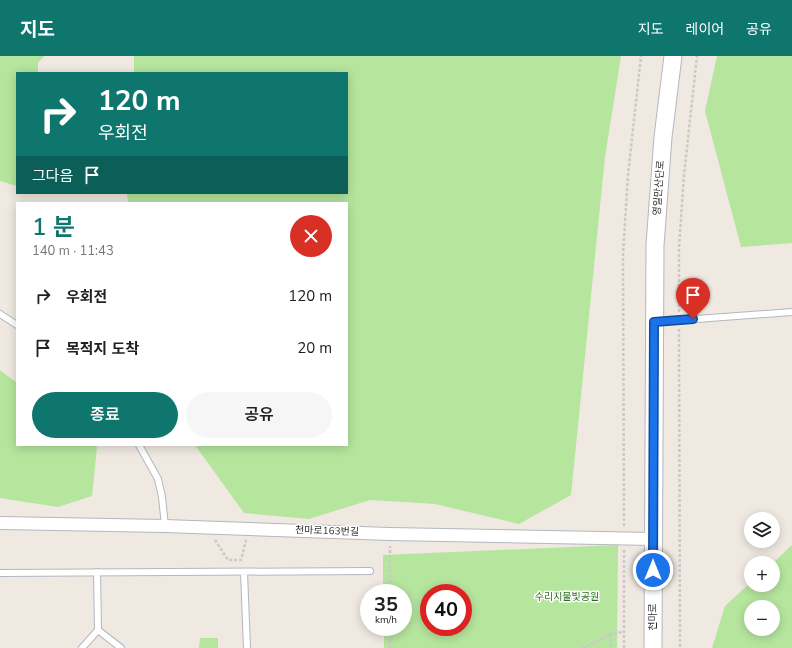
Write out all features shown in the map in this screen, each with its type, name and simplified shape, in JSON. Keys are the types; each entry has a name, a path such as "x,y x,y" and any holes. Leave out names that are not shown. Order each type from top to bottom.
{"street":[{"name":"영일만산단로","path":"654,322 655,245 658,188 673,56"},
{"name":"천마로","path":"653,648 654,322"},
{"name":"천마로163번길","path":"0,523 165,526 390,534 653,539"}],"lane":[{"path":"654,322 792,312"},
{"path":"0,314 16,324"},
{"path":"140,446 158,479 162,497 165,526"},
{"path":"0,573 370,571"},
{"path":"82,648 98,630 98,572"},
{"path":"244,572 247,648"},
{"path":"98,630 121,648"}],"path":[{"path":"624,526 623,254 628,175 641,56"},
{"path":"680,648 679,248 684,175 697,56"},
{"path":"208,528 228,560 240,560 249,529"},
{"path":"390,534 390,584"},
{"path":"624,548 624,648"},
{"path":"582,648 610,634 624,632"},
{"path":"610,634 611,648"},
{"path":"390,636 390,648"}],"green space":[{"path":"0,56 44,56 38,63 38,72 16,72 16,186 0,181"},
{"path":"134,56 621,56 605,157 571,495 519,524 435,504 370,500 309,519 244,513 196,446 348,446 348,202 128,202 127,194 348,194 348,72 134,72"},
{"path":"717,56 792,56 792,243 741,247 705,111"},
{"path":"0,370 16,382 16,446 97,447 92,496 58,507 0,498"},
{"name":"수리지물빛공원","path":"618,545 617,648 384,648 384,636 412,636 412,584 383,584 383,555"},
{"path":"792,545 792,648 712,648 725,606 744,588 744,592 780,592 780,556"},
{"path":"200,638 218,638 218,648 199,648"}],"route":[{"path":"653,570 654,322 693,319"}]}
